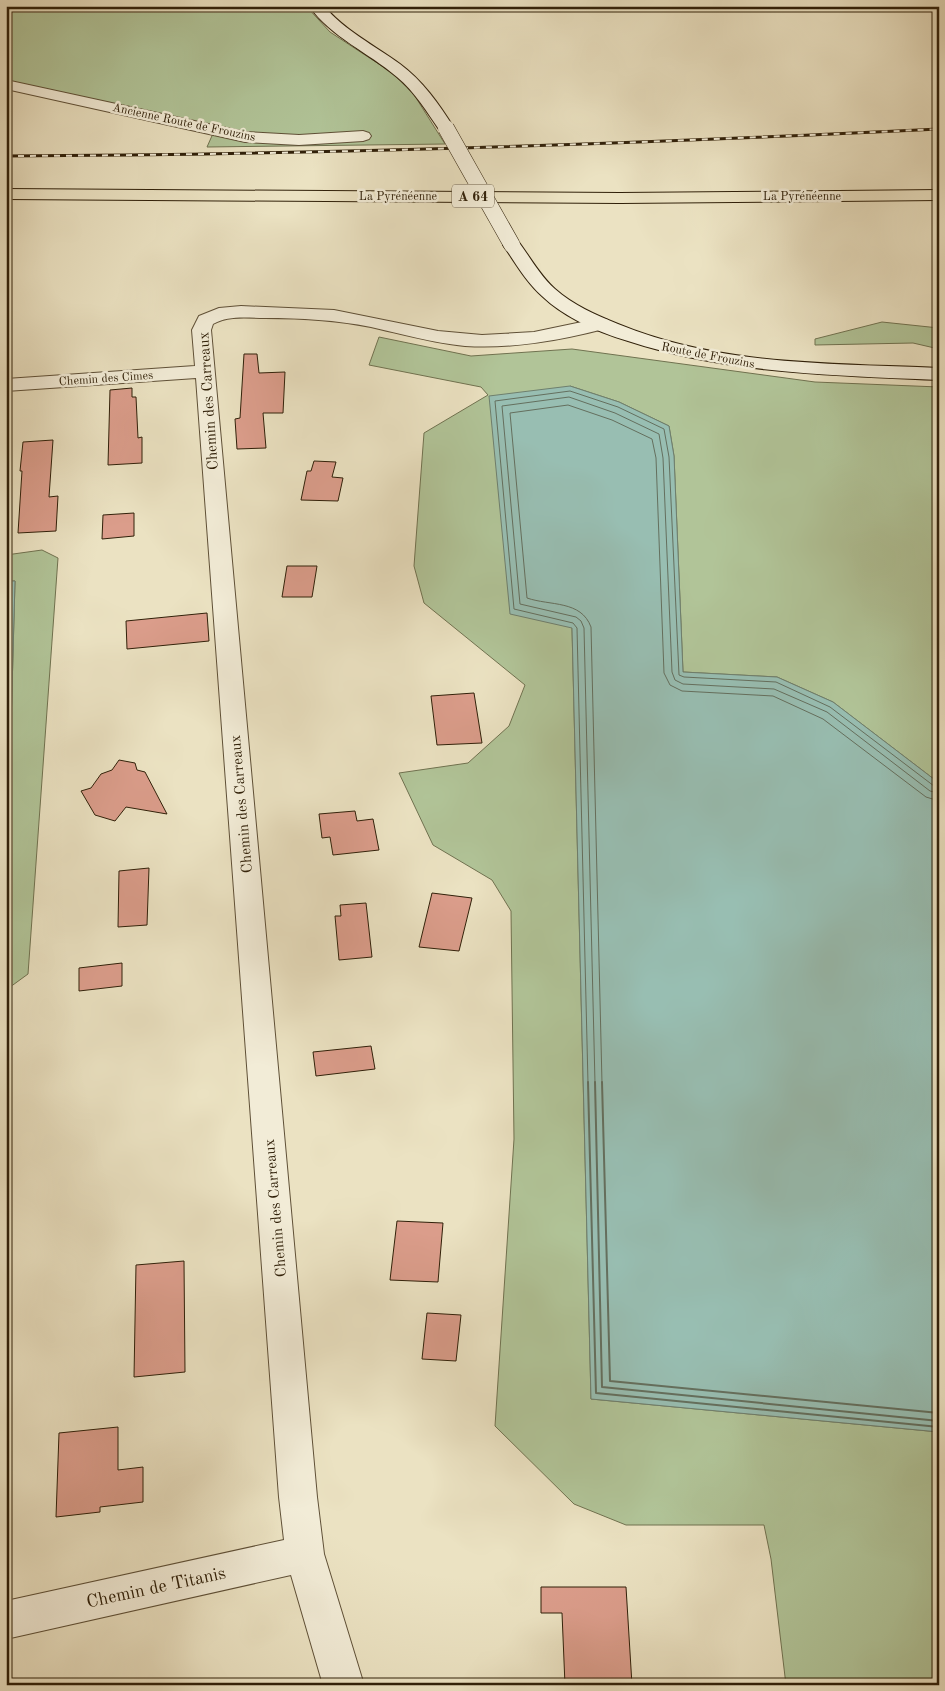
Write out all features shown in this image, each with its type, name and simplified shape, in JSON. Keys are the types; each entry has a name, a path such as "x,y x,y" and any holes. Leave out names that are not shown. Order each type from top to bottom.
{"highway":[{"name":"La Pyrénéenne","path":"6,194 620,198 939,195"},
{"name":"La Pyrénéenne","path":"6,207 869,212"}],"street":[{"name":"Route de Frouzins","path":"316,6 330,23 343,34 393,66 411,81 428,100 446,128 512,245 548,291 570,308 601,324 660,346 734,362 804,369 939,374"},
{"name":"Ancienne Route de Frouzins","path":"6,84 245,137 299,140 363,136"},
{"name":"Chemin des Carreaux","path":"344,1685 323,1620 305,1554 206,371 200,329 205,321 217,315 233,312 323,314 463,340 485,342 544,338 601,324"},
{"name":"Chemin des Cimes","path":"6,385 206,371"},
{"name":"Chemin de Titanis","path":"6,1620 305,1554"}],"green space":[{"path":"6,6 306,6 330,32 391,72 413,93 445,144 207,147 215,129 6,81"},
{"path":"882,322 939,328 939,349 913,343 815,345 815,339"},
{"path":"379,337 471,356 572,349 815,382 939,387 939,783 833,702 777,677 683,672 674,456 669,426 619,402 570,386 572,628 591,1399 939,1432 939,1685 786,1685 771,1559 764,1525 626,1525 574,1504 495,1426 514,1139 511,911 492,880 433,845 399,773 468,763 509,726 525,685 424,603 414,566 424,433 488,395 481,387 369,365"},
{"path":"42,550 58,558 28,974 6,990 6,908 15,581 6,581 6,555"}],"water":[{"path":"570,386 619,402 669,426 674,456 683,672 777,677 833,702 939,783 939,1432 591,1399 572,628 510,614 489,396"},
{"path":"6,581 15,581 6,908"}],"building":[{"path":"244,354 257,354 259,373 285,372 283,413 263,413 266,448 237,449 235,419 240,418"},
{"path":"132,388 132,397 136,397 138,438 142,437 142,463 108,465 110,390"},
{"path":"53,440 49,497 58,496 56,531 18,533 23,442"},
{"path":"314,461 336,462 332,477 343,478 338,501 301,500 307,471 311,471"},
{"path":"134,513 134,536 102,539 103,515"},
{"path":"287,566 317,566 312,597 282,597"},
{"path":"207,613 209,641 127,649 126,621"},
{"path":"474,693 482,743 437,745 431,696"},
{"path":"119,760 135,763 137,770 145,772 167,814 126,807 115,821 95,815 81,791 91,788 101,774 112,770"},
{"path":"355,811 357,821 373,819 379,850 333,855 330,837 322,838 319,814"},
{"path":"149,868 147,925 118,927 119,871"},
{"path":"432,893 472,898 459,951 419,947"},
{"path":"366,903 372,957 339,960 335,916 341,916 340,905"},
{"path":"122,963 122,986 79,991 79,968"},
{"path":"371,1046 375,1069 316,1076 313,1052"},
{"path":"397,1221 443,1223 438,1282 390,1280"},
{"path":"184,1261 185,1372 134,1377 136,1265"},
{"path":"427,1313 461,1315 456,1361 422,1359"},
{"path":"118,1427 118,1470 143,1467 143,1502 100,1507 100,1512 56,1517 59,1433"},
{"path":"541,1587 626,1587 632,1685 565,1685 562,1613 541,1613"}],"railway":[{"path":"6,156 472,148 939,129"}]}
